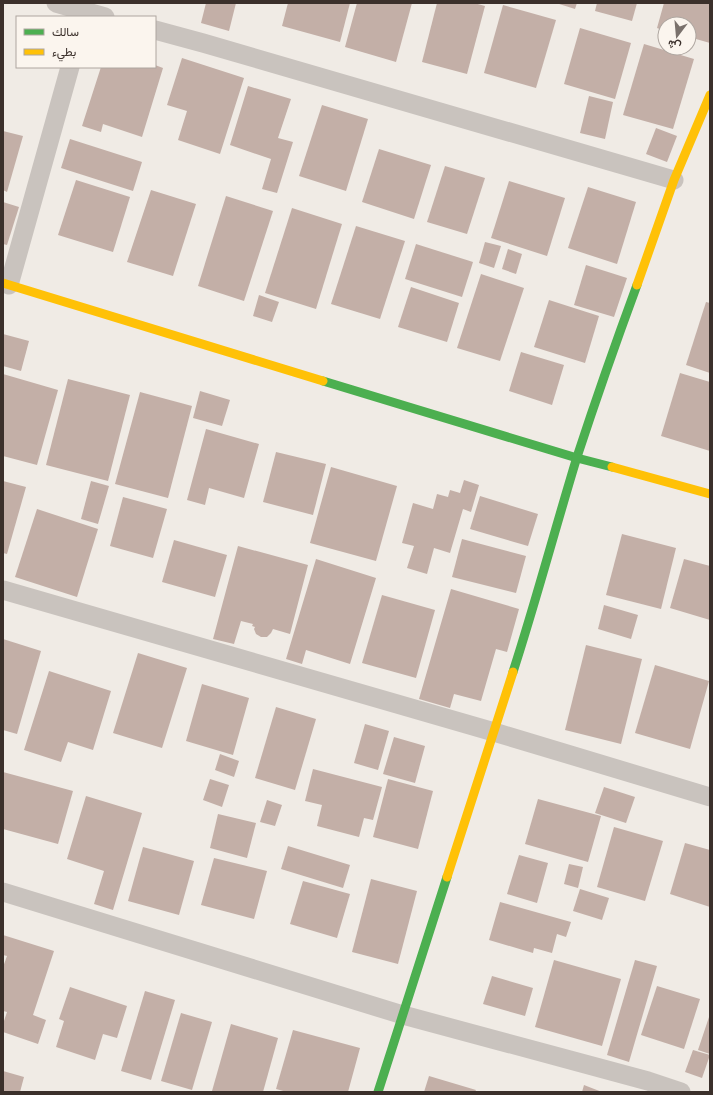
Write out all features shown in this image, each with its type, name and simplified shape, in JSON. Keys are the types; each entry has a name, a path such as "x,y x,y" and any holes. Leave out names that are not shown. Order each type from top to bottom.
{"street":[{"path":"56,3 102,16"},
{"path":"156,30 674,180"},
{"path":"70,68 6,284 577,458 710,494"},
{"path":"378,1092 525,634 577,458 596,400 674,180 710,95"},
{"path":"3,590 494,732 710,797"},
{"path":"3,892 403,1015 648,1081 681,1092"}],"building":[{"path":"206,3 236,3 229,31 201,23"},
{"path":"288,3 350,3 340,42 282,26"},
{"path":"357,3 412,3 396,62 345,47"},
{"path":"437,3 474,3 485,6 467,74 422,62"},
{"path":"556,3 577,3 575,9"},
{"path":"597,3 637,3 632,21 595,11"},
{"path":"664,3 710,3 710,43 697,39 697,16 660,16"},
{"path":"503,5 556,20 536,88 484,73"},
{"path":"580,28 631,43 615,99 564,84"},
{"path":"644,44 657,48 657,56 684,56 694,59 673,129 623,115"},
{"path":"182,58 244,78 220,154 178,140 187,111 167,105"},
{"path":"156,65 163,68 142,137 103,124 101,132 82,126 101,68 156,68"},
{"path":"248,86 291,99 278,138 293,142 277,193 262,189 271,159 230,145"},
{"path":"589,96 613,102 605,139 580,133"},
{"path":"322,105 368,119 346,191 299,176"},
{"path":"656,128 677,136 667,162 646,154"},
{"path":"3,131 23,136 7,192 3,190"},
{"path":"70,139 142,162 133,191 61,168"},
{"path":"379,149 431,165 414,219 362,202"},
{"path":"445,166 485,178 467,234 427,222"},
{"path":"76,180 130,197 113,252 58,235"},
{"path":"509,181 565,198 547,256 491,238"},
{"path":"588,187 636,202 617,264 568,248"},
{"path":"151,190 196,204 173,276 127,262"},
{"path":"226,196 273,211 244,301 198,286"},
{"path":"3,202 19,207 7,245 3,244"},
{"path":"292,208 342,224 316,309 265,293"},
{"path":"356,226 405,241 380,319 331,304"},
{"path":"485,242 501,246 494,268 479,263"},
{"path":"416,244 473,262 462,297 405,279"},
{"path":"508,249 522,254 516,274 502,269"},
{"path":"586,265 627,278 614,317 574,305"},
{"path":"481,274 524,288 500,361 457,348"},
{"path":"411,287 459,303 447,342 398,327"},
{"path":"259,295 279,302 272,322 253,316"},
{"path":"549,300 599,316 585,363 534,347"},
{"path":"706,302 710,303 710,373 686,365"},
{"path":"3,334 29,341 21,371 3,366"},
{"path":"521,352 564,365 552,405 509,391"},
{"path":"680,373 710,382 710,451 661,436"},
{"path":"3,374 58,390 37,465 3,456"},
{"path":"68,379 130,395 108,481 46,465"},
{"path":"200,391 230,400 222,426 193,418"},
{"path":"140,392 192,406 168,498 115,484"},
{"path":"206,429 259,444 244,498 209,488 205,505 187,500"},
{"path":"276,452 326,464 313,515 263,502"},
{"path":"331,467 397,486 376,561 310,543"},
{"path":"464,480 479,485 471,512 463,509 450,553 434,548 427,574 407,568 414,546 402,543 413,503 433,509 437,494 448,497 450,490 460,493"},
{"path":"3,481 26,487 7,554 3,553"},
{"path":"91,481 109,486 98,524 81,519"},
{"path":"480,496 538,514 528,546 470,529"},
{"path":"123,497 167,509 153,558 110,546"},
{"path":"37,509 98,529 77,597 15,577"},
{"path":"622,534 676,548 661,609 606,595"},
{"path":"462,539 526,556 516,593 452,577"},
{"path":"174,540 227,555 215,597 162,582"},
{"path":"238,546 308,565 290,634 273,629 267,637 261,637 256,634 254,629 255,627 252,626 253,624 241,621 234,644 213,639"},
{"path":"316,559 376,578 350,664 306,650 302,664 286,659"},
{"path":"684,559 710,566 710,620 670,608"},
{"path":"451,589 519,609 507,652 496,649 481,701 454,694 450,708 419,699"},
{"path":"382,595 435,610 416,678 362,663"},
{"path":"604,605 638,615 631,639 598,629"},
{"path":"3,639 41,651 17,734 3,730"},
{"path":"586,645 642,659 621,744 565,730"},
{"path":"138,653 187,668 162,748 113,733"},
{"path":"655,665 709,681 690,749 635,733"},
{"path":"49,671 111,691 93,750 68,742 61,762 24,750"},
{"path":"202,684 249,698 233,755 186,741"},
{"path":"276,707 316,719 295,790 255,778"},
{"path":"365,724 389,731 378,770 354,763"},
{"path":"394,737 425,746 415,783 383,774"},
{"path":"220,754 239,761 234,777 215,770"},
{"path":"313,769 382,787 373,820 364,818 359,837 317,826 322,805 305,801"},
{"path":"3,772 73,791 58,844 3,829"},
{"path":"210,779 229,785 222,807 203,800"},
{"path":"388,779 433,791 418,849 373,837"},
{"path":"604,787 635,797 626,823 595,813"},
{"path":"86,796 142,813 113,910 94,904 104,871 67,859"},
{"path":"538,799 601,816 588,862 525,844"},
{"path":"267,800 282,805 275,826 260,822"},
{"path":"218,814 256,823 247,858 210,848"},
{"path":"614,827 663,841 645,901 597,887"},
{"path":"685,843 710,850 710,907 670,894"},
{"path":"288,846 350,865 343,888 281,869"},
{"path":"143,847 194,861 179,915 128,901"},
{"path":"519,855 548,863 537,903 507,894"},
{"path":"214,858 267,871 254,919 201,905"},
{"path":"569,864 583,867 578,888 564,884"},
{"path":"371,879 417,891 398,964 352,952"},
{"path":"303,881 350,894 337,938 290,924"},
{"path":"580,889 609,898 602,920 573,911"},
{"path":"500,902 571,922 566,937 557,934 552,953 534,948 533,953 489,940"},
{"path":"3,935 54,951 33,1015 46,1020 38,1044 3,1032 3,1024 7,1012 3,1011 3,967 7,956 3,955"},
{"path":"554,960 621,979 602,1046 535,1027"},
{"path":"635,960 657,966 629,1062 607,1055"},
{"path":"492,976 533,988 525,1016 483,1004"},
{"path":"657,986 700,999 684,1049 641,1035"},
{"path":"70,987 127,1006 117,1038 103,1034 95,1060 56,1047 64,1021 59,1019"},
{"path":"145,991 175,1000 151,1080 121,1071"},
{"path":"181,1013 212,1022 192,1090 161,1081"},
{"path":"710,1014 710,1054 698,1050"},
{"path":"231,1024 278,1038 263,1092 212,1091"},
{"path":"293,1030 360,1048 348,1092 287,1092 276,1089"},
{"path":"693,1050 710,1055 702,1078 685,1072"},
{"path":"3,1071 24,1077 20,1092 3,1092"},
{"path":"429,1076 476,1090 475,1092 424,1092"},
{"path":"584,1085 602,1092 582,1092"}],"traffic: fast":[{"path":"513,672 577,457 637,285"},
{"path":"323,381 577,458 612,467"},
{"path":"378,1092 447,877"}],"traffic: slow":[{"path":"637,285 674,180 710,95"},
{"path":"3,283 323,381"},
{"path":"612,467 710,494"},
{"path":"447,877 513,672"}]}
